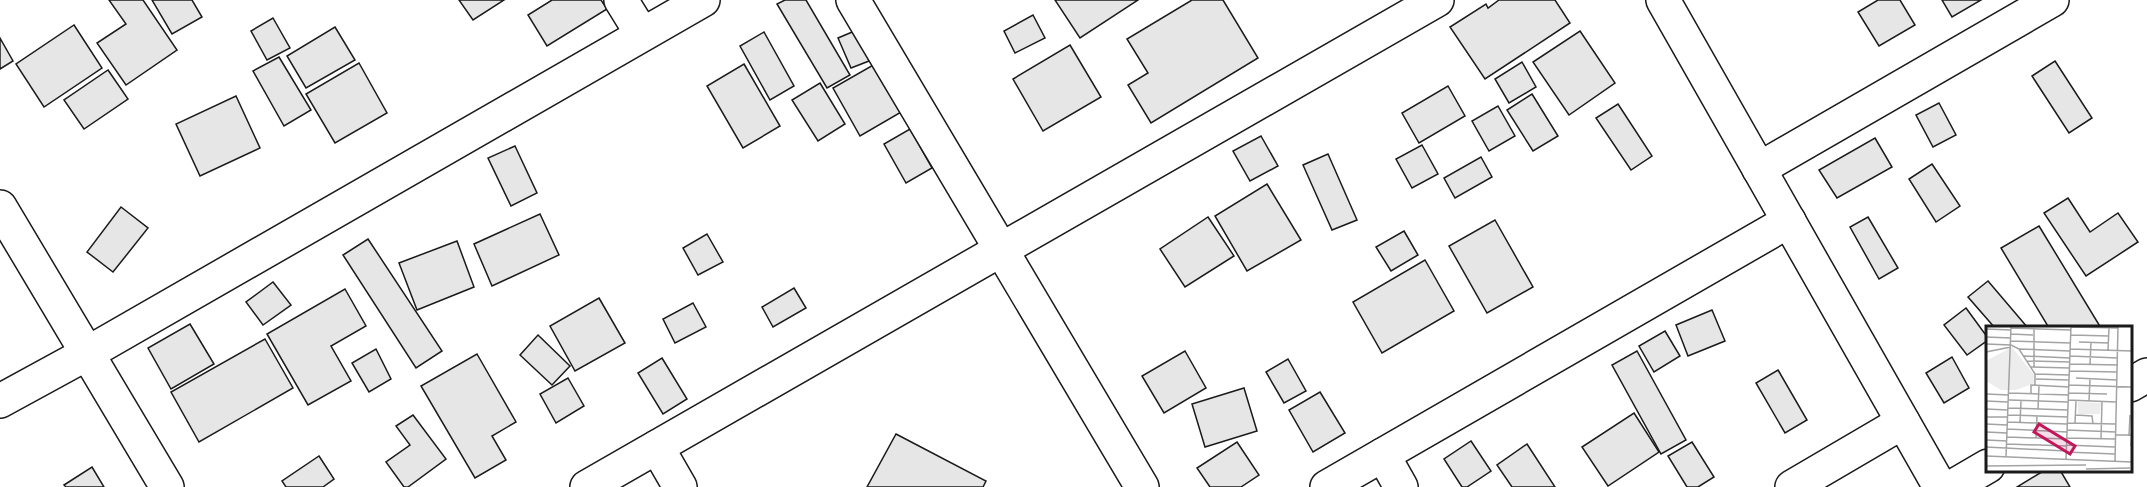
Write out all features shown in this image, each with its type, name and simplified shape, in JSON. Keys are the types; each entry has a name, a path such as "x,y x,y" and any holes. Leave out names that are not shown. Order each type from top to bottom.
{"street":[{"path":"621,0 642,34"},
{"path":"0,401 88,353 703,0"},
{"path":"853,0 1142,487"},
{"path":"587,487 1437,0"},
{"path":"1663,0 1940,487"},
{"path":"1759,169 2052,0"},
{"path":"0,207 167,487"},
{"path":"1328,487 1789,221"},
{"path":"2132,384 2147,375"},
{"path":"1792,487 1904,422"},
{"path":"657,447 680,487"},
{"path":"1383,454 1401,487"},
{"path":"1952,487 1986,467"}],"building":[{"path":"109,0 143,0 177,50 126,85 97,43 126,24"},
{"path":"152,0 192,0 202,17 172,34"},
{"path":"459,0 504,0 473,20"},
{"path":"552,0 601,0 607,9 547,46 528,15"},
{"path":"785,0 806,0 850,75 827,88 777,4"},
{"path":"1055,0 1138,0 1080,38"},
{"path":"1192,0 1223,0 1258,58 1151,123 1128,85 1148,73 1127,39"},
{"path":"1499,0 1555,0 1570,23 1485,79 1450,27 1486,4 1488,8"},
{"path":"1878,0 1900,0 1915,25 1879,46 1858,12"},
{"path":"1942,0 1981,0 1952,17"},
{"path":"1033,15 1045,38 1015,53 1004,31"},
{"path":"273,18 290,48 267,60 251,31"},
{"path":"74,25 102,68 44,107 16,64"},
{"path":"335,27 355,60 306,88 287,56"},
{"path":"857,30 869,61 851,68 838,38"},
{"path":"1580,31 1615,83 1569,115 1533,62"},
{"path":"764,32 794,86 770,100 740,46"},
{"path":"0,38 13,61 0,69"},
{"path":"1070,45 1101,97 1043,131 1013,79"},
{"path":"279,57 311,110 284,126 253,71"},
{"path":"2055,61 2092,118 2069,133 2032,76"},
{"path":"1522,62 1536,87 1509,103 1495,79"},
{"path":"359,63 387,113 335,143 306,94"},
{"path":"744,64 780,126 743,148 707,86"},
{"path":"875,64 903,111 860,136 833,88"},
{"path":"108,70 128,99 84,129 64,100"},
{"path":"820,83 845,124 818,141 792,100"},
{"path":"1448,86 1465,116 1419,143 1402,113"},
{"path":"1532,94 1558,136 1533,151 1507,110"},
{"path":"236,96 260,148 200,176 176,124"},
{"path":"1939,103 1956,135 1933,147 1916,115"},
{"path":"1618,104 1652,156 1631,170 1596,118"},
{"path":"1498,106 1515,136 1489,151 1472,121"},
{"path":"910,129 932,168 906,183 884,144"},
{"path":"1261,136 1278,166 1250,181 1233,151"},
{"path":"1875,138 1892,167 1837,198 1819,170"},
{"path":"1422,145 1438,174 1412,188 1396,159"},
{"path":"515,146 537,193 511,206 488,158"},
{"path":"1328,154 1357,220 1332,230 1303,165"},
{"path":"1481,157 1492,177 1455,198 1444,178"},
{"path":"1932,164 1960,206 1936,222 1909,179"},
{"path":"1267,184 1301,240 1247,271 1215,216"},
{"path":"2068,198 2090,232 2118,213 2138,242 2086,276 2044,213"},
{"path":"121,207 148,228 113,272 87,252"},
{"path":"540,214 559,255 492,286 474,244"},
{"path":"1208,217 1234,256 1185,287 1160,249"},
{"path":"1868,217 1898,268 1879,279 1850,227"},
{"path":"1495,220 1533,287 1487,313 1449,246"},
{"path":"2039,226 2100,326 2048,326 2001,248"},
{"path":"1404,231 1418,255 1391,271 1376,247"},
{"path":"707,234 723,262 698,275 683,248"},
{"path":"368,239 442,351 416,368 343,255"},
{"path":"457,241 474,287 417,310 399,263"},
{"path":"1425,260 1454,311 1382,353 1353,302"},
{"path":"1988,281 2026,326 1993,326 1968,297"},
{"path":"273,282 291,305 263,325 246,302"},
{"path":"794,288 806,308 773,327 762,307"},
{"path":"345,289 366,326 331,346 351,381 308,405 267,334"},
{"path":"599,298 625,343 575,371 550,326"},
{"path":"693,303 706,327 675,343 663,319"},
{"path":"1966,308 1986,335 1986,341 1967,355 1944,325"},
{"path":"1712,310 1725,341 1688,356 1676,325"},
{"path":"190,324 214,364 171,389 148,348"},
{"path":"1665,331 1680,356 1654,372 1639,346"},
{"path":"538,335 570,366 552,385 520,355"},
{"path":"265,339 293,388 199,442 171,392"},
{"path":"376,349 391,379 369,392 352,363"},
{"path":"1185,351 1206,388 1164,413 1142,376"},
{"path":"1637,351 1686,440 1661,454 1612,365"},
{"path":"477,354 516,422 492,436 506,460 475,478 421,386"},
{"path":"1952,357 1969,388 1944,403 1926,373"},
{"path":"662,358 687,399 663,414 638,373"},
{"path":"1288,359 1306,391 1284,403 1266,372"},
{"path":"1778,370 1807,420 1785,433 1756,383"},
{"path":"568,378 584,406 556,423 540,394"},
{"path":"1244,388 1257,431 1205,447 1192,404"},
{"path":"1320,392 1345,433 1313,452 1289,410"},
{"path":"1634,413 1659,452 1608,486 1582,447"},
{"path":"413,415 446,459 408,487 404,487 386,462 410,445 396,426"},
{"path":"896,434 986,481 983,487 867,487"},
{"path":"1471,441 1491,471 1467,487 1462,487 1444,459"},
{"path":"1237,442 1259,475 1241,487 1210,487 1197,468"},
{"path":"1692,442 1714,477 1698,487 1687,487 1668,456"},
{"path":"1527,444 1555,487 1512,487 1497,465"},
{"path":"319,456 334,479 323,487 286,487 282,481"},
{"path":"92,467 104,487 66,487 64,485"},
{"path":"2042,472 2061,472 2070,487 2017,487"}]}
